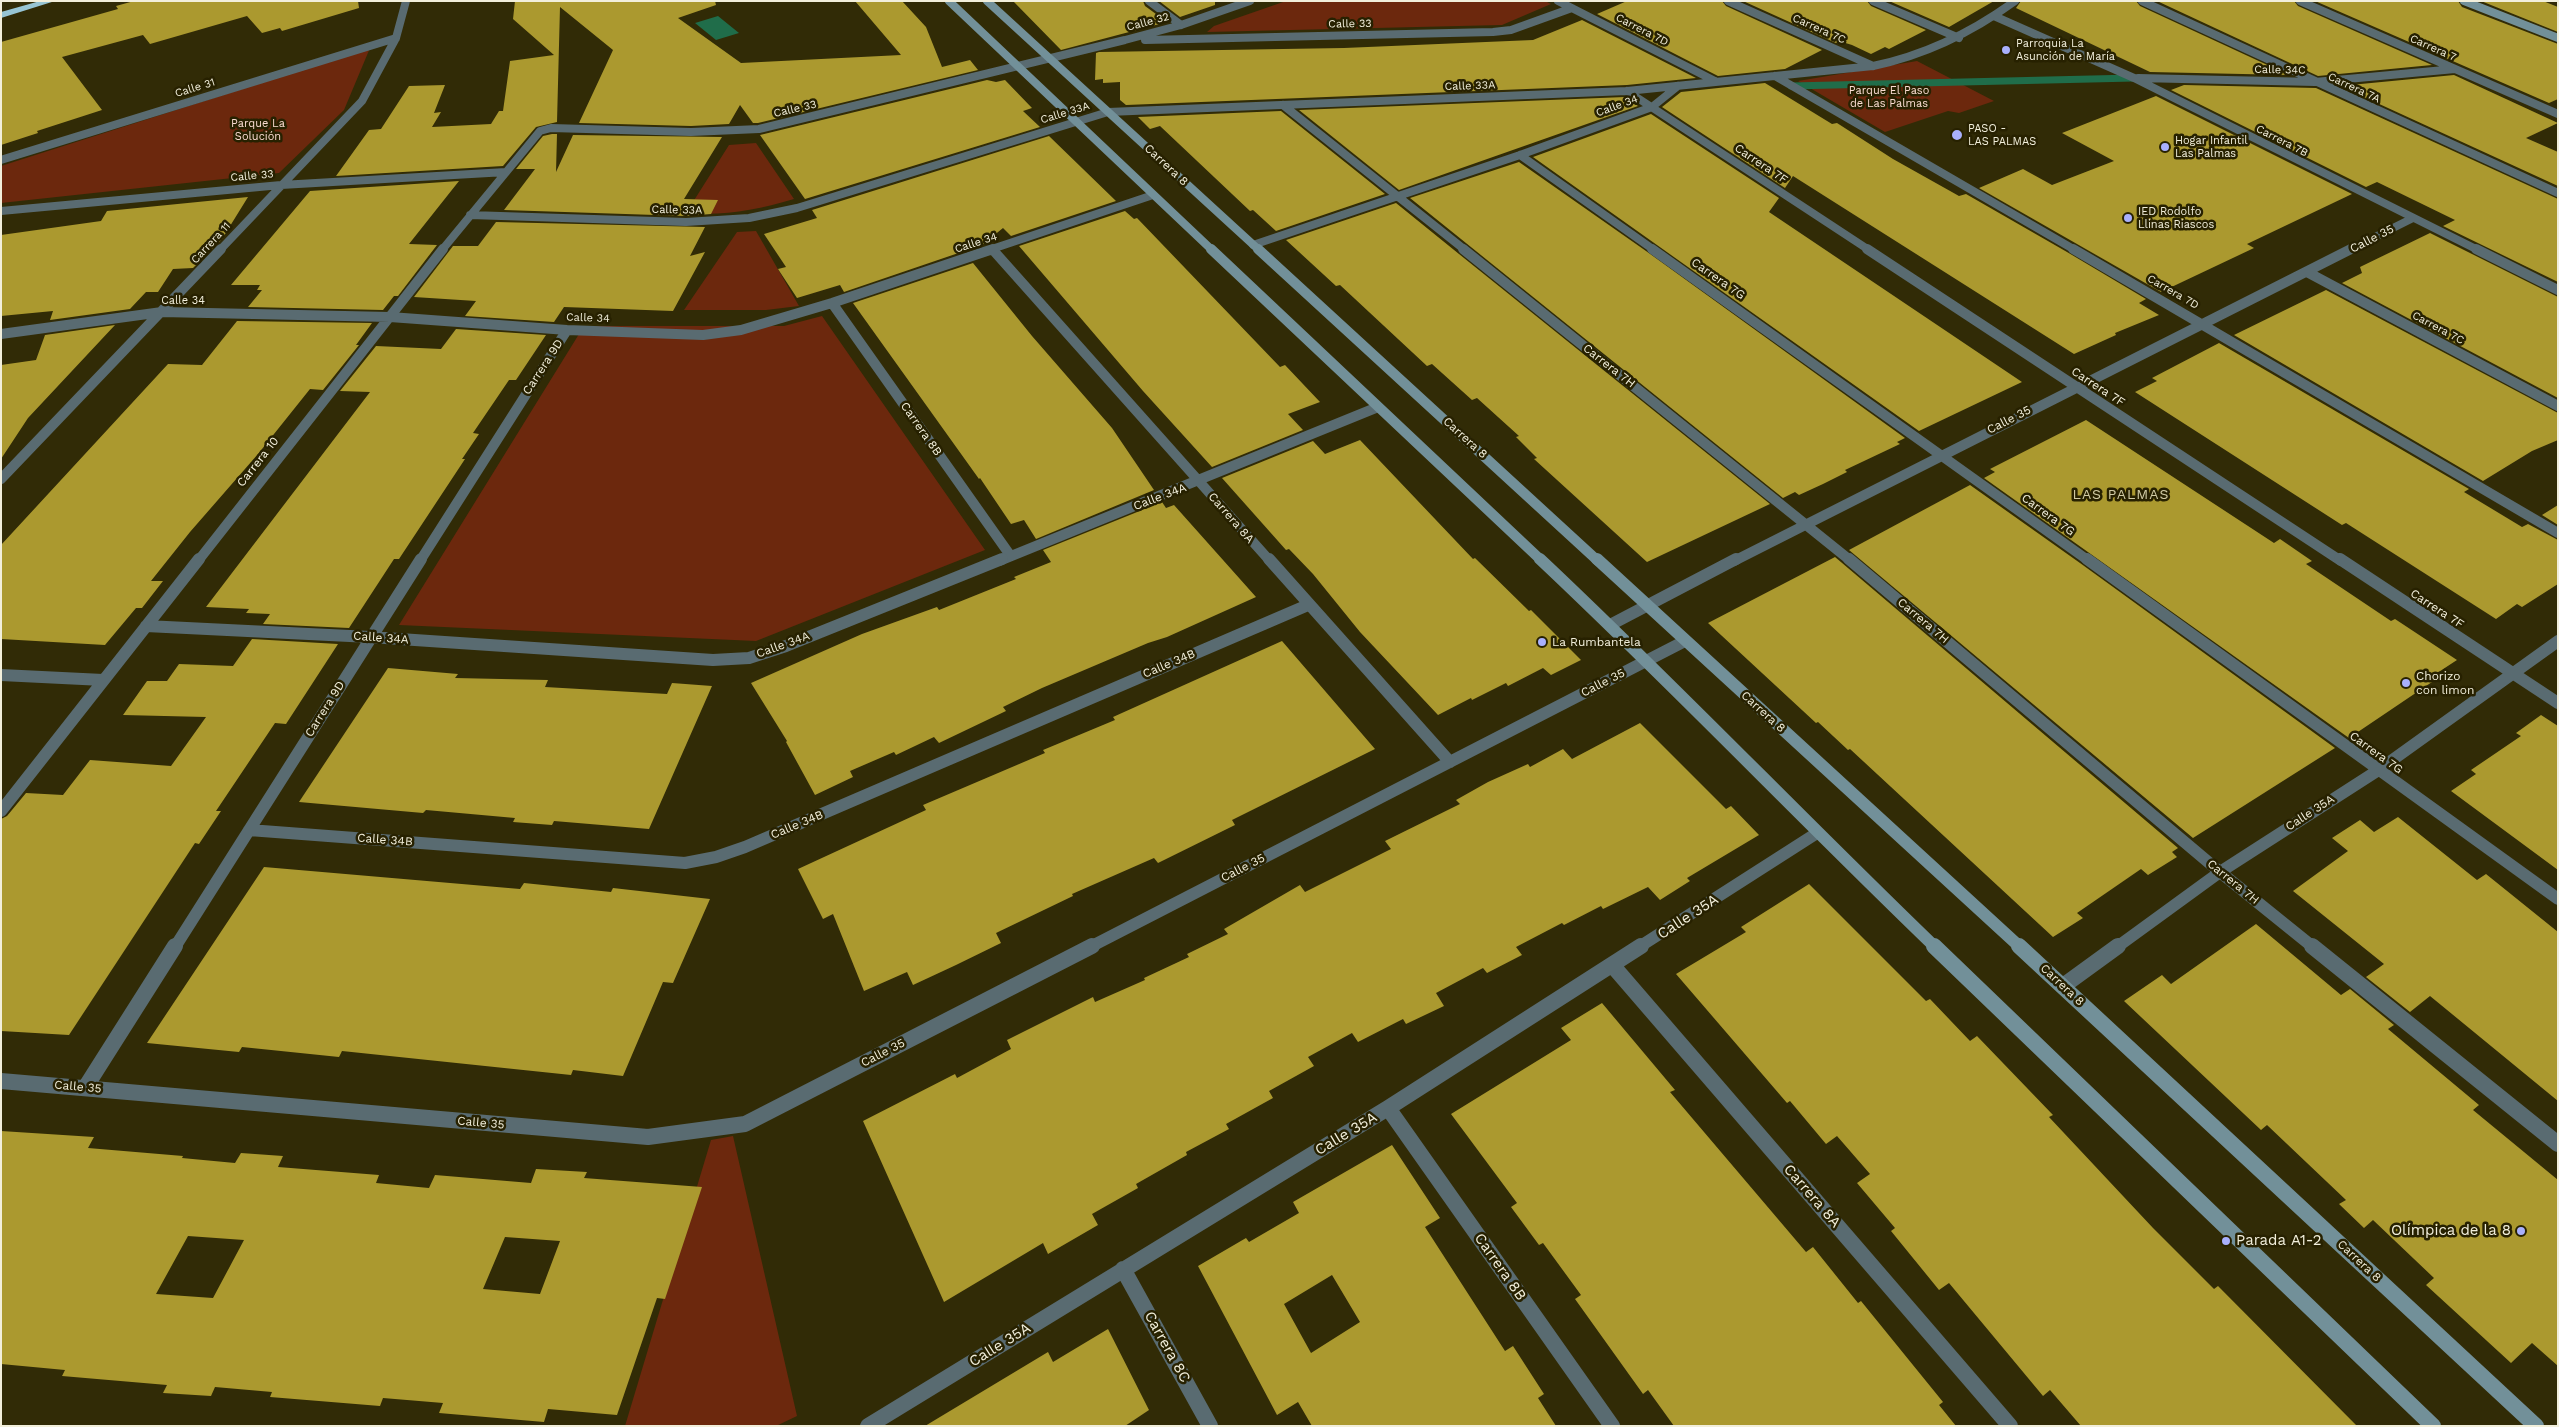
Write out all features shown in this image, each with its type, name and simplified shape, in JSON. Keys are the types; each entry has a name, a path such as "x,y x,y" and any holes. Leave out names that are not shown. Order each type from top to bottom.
{"highway":[{"path":"1,15 51,1"}],"street":[{"name":"Carrera 11","path":"1,479 362,101 396,38 406,1"},
{"path":"949,1 1610,625 1817,833 2433,1426"},
{"name":"Carrera 8","path":"987,1 2064,986 2536,1426"},
{"path":"1149,1 1181,25"},
{"name":"Calle 32","path":"1050,59 1181,25 1250,1"},
{"name":"Carrera 7D","path":"1558,1 1715,81"},
{"name":"Carrera 7C","path":"1728,1 1873,66"},
{"path":"1873,1 1959,38"},
{"path":"1678,86 1873,66 1909,60 1959,38 2015,1"},
{"name":"Carrera 7A","path":"2142,1 2558,193"},
{"name":"Carrera 7","path":"2300,1 2558,114"},
{"path":"2464,1 2558,38"},
{"name":"Calle 33","path":"1125,40 1493,32 1511,30 1572,8"},
{"name":"Carrera 7B","path":"1994,16 2134,78 2558,290"},
{"path":"2549,35 2558,31"},
{"name":"Calle 31","path":"1,160 396,38"},
{"name":"Calle 33","path":"540,131 561,126 692,132 759,129 1050,59"},
{"name":"Calle 34C","path":"2134,78 2315,82 2455,69"},
{"name":"Carrera 7D","path":"1775,76 2558,533"},
{"name":"Calle 33A","path":"470,215 686,222 749,218 797,208 1108,112 1626,91 1678,86"},
{"name":"Calle 34","path":"1253,245 1520,155 1652,107 1678,86"},
{"name":"Carrera 7F","path":"1626,91 2074,387 2558,703"},
{"name":"Carrera 7H","path":"1283,105 1806,523 2220,872 2558,1144"},
{"name":"Carrera 10","path":"1,811 470,215 540,131"},
{"name":"Carrera 7G","path":"1520,155 1942,454 2558,899"},
{"name":"Calle 33","path":"1,211 281,185 506,172"},
{"name":"Calle 34","path":"1,334 162,312 390,317 566,330 703,335 741,330 832,303 1153,195"},
{"name":"Calle 35","path":"1610,625 1806,523 2411,218"},
{"name":"Carrera 8A","path":"993,250 1450,762"},
{"name":"Carrera 7C","path":"2307,272 2558,406"},
{"name":"Carrera 8B","path":"832,303 1010,555"},
{"name":"Carrera 9D","path":"85,1088 566,330"},
{"name":"Calle 34A","path":"146,626 713,660 749,658 786,646 1010,555 1199,482 1378,407"},
{"name":"Calle 34B","path":"248,830 685,863 716,857 745,847 1308,604"},
{"name":"Calle 35","path":"1,1080 648,1137 745,1124 1685,641"},
{"name":"Calle 35A","path":"2064,986 2220,872 2377,770 2558,641"},
{"path":"1,675 103,680"},
{"name":"Calle 35A","path":"868,1426 1388,1108 1613,966 1817,833"},
{"name":"Carrera 8A","path":"1613,966 2010,1426"},
{"name":"Carrera 8B","path":"1388,1108 1612,1426"},
{"name":"Carrera 8C","path":"1124,1269 1210,1426"}],"green space":[{"path":"1286,1 1545,1 1551,4 1502,25 1207,32 1214,26"},
{"name":"Parque La Solución","path":"370,48 344,110 279,173 1,203 1,166"},
{"name":"Parque El Paso de Las Palmas","path":"1917,61 1994,101 1959,113 1948,111 1885,132 1798,81"},
{"path":"756,143 794,199 741,211 714,214 686,213 729,145"},
{"path":"756,231 799,306 766,310 684,310 737,232"},
{"path":"822,316 985,550 756,641 399,625 584,326 784,326"},
{"path":"733,1136 797,1416 776,1426 625,1426 711,1140"}],"shaded area":[{"path":"718,16 739,33 716,40 695,23"}],"building":[{"path":"134,1 358,1 359,8 282,31 280,28 262,33 247,16 150,44 143,35 62,57 102,110 1,145 1,42 118,9 116,6"},
{"path":"515,1 715,1 716,5 678,18 741,63 901,55 855,1 902,1 926,27 942,67 970,60 978,70 758,123 753,123 740,105 729,124 691,126 579,123 613,50 560,7 557,122 536,127 503,166 336,176 369,130 381,129 409,86 445,85 434,113 441,112 432,127 491,124 499,111 503,111 510,61 554,55 513,19"},
{"path":"1013,1 1143,1 1145,6 1167,22 1061,50"},
{"path":"1159,1 1215,1 1215,5 1180,17"},
{"path":"1627,1 1722,1 1726,6 1822,50 1785,69 1718,76 1597,14"},
{"path":"1743,1 1867,1 1871,6 1926,30 1889,49 1885,47 1871,54 1852,45 1839,41 1836,43"},
{"path":"1889,1 1994,1 1949,27"},
{"path":"2021,1 2136,1 2140,6 2289,75 2150,72 2016,8"},
{"path":"2157,1 2294,1 2298,6 2432,65 2318,76"},
{"path":"2315,1 2458,1 2462,7 2558,44 2558,99 2549,103"},
{"path":"2481,1 2543,1 2558,7 2558,32"},
{"path":"1582,20 1696,78 1627,85 1126,105 1120,100 1120,82 1103,83 1103,79 1095,80 1096,53 1099,52 1344,48 1533,40"},
{"path":"2454,75 2558,123 2526,138 2558,152 2558,186 2340,86"},
{"path":"987,80 996,82 1005,80 1032,108 1023,111 1040,127 805,199 760,135"},
{"path":"1765,83 1832,124 1837,123 1893,159 1959,196 1966,194 2067,252 2146,299 2139,303 2159,315 2115,333 2116,335 2074,354 1793,176 1785,188 1662,107 1681,92"},
{"path":"2184,85 2316,88 2558,199 2558,282 2443,226 2455,220 2377,182 2366,187 2171,90"},
{"path":"2156,96 2352,194 2247,244 2254,248 2161,292 1979,188 2023,169 2052,185 2114,161 2062,133"},
{"path":"1625,97 1638,106 1399,190 1299,110"},
{"path":"1281,111 1385,194 1276,231 1253,210 1250,211 1160,126 1150,129 1138,117"},
{"path":"1651,114 1779,198 1769,212 2022,382 1919,431 1533,157"},
{"path":"557,134 556,172 573,135 722,137 684,199 718,200 711,214 686,216 504,210 535,169 516,169 543,136"},
{"path":"1049,136 1116,201 1011,236 1003,228 982,245 844,292 840,285 797,298 778,269 786,267 764,234 817,218 812,210"},
{"path":"1519,162 1905,438 1897,442 1900,444 1845,470 1847,472 1823,484 1799,495 1795,492 1783,498 1410,198"},
{"path":"459,181 409,244 437,245 398,296 394,296 383,310 248,307 262,290 257,290 260,285 231,285 310,191"},
{"path":"248,197 222,239 193,268 173,269 158,292 146,292 130,309 50,320 53,311 1,316 1,235 101,221 107,211"},
{"path":"1396,203 1770,504 1647,562 1534,459 1537,458 1516,437 1519,436 1477,398 1472,400 1432,364 1427,366 1340,285 1336,286 1286,240"},
{"path":"1125,211 1134,219 1137,218 1280,367 1285,365 1320,402 1288,414 1303,430 1212,467 1143,391 1019,246"},
{"path":"496,222 705,227 690,256 705,252 673,311 564,307 554,322 465,316 476,301 414,297 453,246 478,246"},
{"path":"2430,233 2558,297 2558,398 2342,283 2362,273 2360,267"},
{"path":"973,263 1032,336 1112,428 1154,490 1036,539 1024,520 1011,524 980,478 853,303"},
{"path":"2326,290 2558,413 2558,440 2532,451 2483,481 2234,335"},
{"path":"237,321 372,323 356,345 359,345 323,390 310,389 258,454 190,532 151,581 163,581 142,608 136,608 105,645 1,639 1,545 168,364 202,365"},
{"path":"115,325 28,418 1,459 1,365 36,360 45,335"},
{"path":"456,329 546,335 516,380 509,380 473,433 479,434 462,459 465,459 399,559 394,559 349,628 263,624 270,614 246,613 249,609 206,607 370,392 340,391 376,346 441,349"},
{"path":"2219,343 2469,489 2464,492 2522,527 2528,524 2558,540 2558,584 2522,607 2517,604 2496,619 2346,523 2342,525 2135,392 2157,381 2152,378"},
{"path":"2086,420 2274,543 2280,539 2312,561 2306,564 2391,621 2395,619 2457,660 2428,679 2432,682 2349,738 1984,478 1995,472 1990,469"},
{"path":"1360,440 1473,559 1475,558 1529,611 1531,610 1581,660 1551,675 1543,668 1508,686 1506,683 1438,715 1360,632 1313,574 1289,549 1286,550 1222,478 1313,441 1325,454"},
{"path":"1970,485 2335,748 2193,838 1849,550"},
{"path":"1162,502 1166,508 1174,505 1256,597 1167,637 1148,643 1042,688 1003,707 1006,711 939,743 934,737 896,755 894,752 850,771 853,777 815,795 787,741 751,683 862,634 937,607 939,610 1016,579 1014,577 1051,562 1043,550"},
{"path":"2558,505 2558,525 2542,515"},
{"path":"1835,557 2178,848 2172,852 2177,857 2148,875 2141,869 2077,913 2083,918 2053,937 1850,749 1848,750 1818,722 1816,723 1708,623"},
{"path":"252,639 338,644 286,724 275,723 216,811 221,811 199,844 195,843 69,1035 1,1031 1,819 7,816 26,793 63,795 90,760 171,766 206,717 123,715 147,681 167,681 179,664 233,666"},
{"path":"1282,641 1375,749 1232,820 1235,825 1158,863 1154,858 1072,894 1073,896 996,933 1001,943 956,965 913,985 907,972 864,991 833,914 823,919 798,869 926,810 923,805 1045,753 1043,750 1115,720 1113,717"},
{"path":"388,668 458,674 455,678 548,680 545,687 667,694 672,683 712,686 649,829 554,821 552,825 513,822 515,818 426,810 423,813 299,802"},
{"path":"2541,715 2558,726 2558,870 2451,791 2476,774 2471,770 2521,736 2516,733"},
{"path":"1640,723 1726,809 1731,806 1759,835 1687,878 1690,881 1660,900 1648,887 1603,909 1601,906 1564,925 1562,923 1516,947 1522,955 1487,973 1483,968 1436,993 1444,1006 1406,1024 1403,1019 1358,1042 1352,1033 1308,1057 1314,1066 1269,1091 1273,1098 1226,1124 1229,1129 1186,1152 1187,1155 1136,1184 1138,1188 1092,1214 1098,1225 1048,1254 1043,1243 944,1302 863,1121 955,1074 957,1078 1011,1049 1007,1040 1093,997 1095,1002 1145,980 1144,978 1189,957 1187,954 1228,934 1224,929 1300,885 1305,892 1391,849 1385,841 1460,804 1456,800 1488,782 1528,764 1530,767 1563,749 1572,759"},
{"path":"2398,817 2477,880 2486,874 2558,932 2558,1101 2430,996 2410,1012 2366,977 2384,964 2293,891 2348,851 2332,838 2360,820 2374,832"},
{"path":"264,867 520,889 524,883 611,892 613,888 710,899 673,983 663,982 623,1076 573,1070 571,1075 342,1051 339,1057 242,1047 239,1052 147,1043"},
{"path":"1809,884 1926,1001 1930,999 1970,1041 1977,1036 2053,1115 2049,1117 2153,1228 2214,1289 2218,1286 2357,1426 2081,1426 2050,1390 2043,1396 1949,1283 1939,1290 1891,1231 1895,1228 1857,1183 1870,1174 1837,1136 1826,1144 1790,1101 1787,1103 1676,974 1746,932 1741,927"},
{"path":"2256,924 2341,995 2350,989 2394,1025 2388,1029 2479,1105 2473,1110 2558,1180 2558,1366 2532,1343 2511,1363 2426,1285 2434,1278 2373,1220 2364,1228 2339,1204 2346,1200 2267,1125 2261,1130 2124,1001 2162,975 2171,984"},
{"path":"1602,1003 1675,1090 1670,1092 1806,1252 1813,1247 1858,1303 1861,1301 1943,1402 1939,1405 1956,1426 1674,1426 1648,1390 1643,1394 1575,1299 1581,1295 1543,1243 1539,1245 1511,1207 1517,1203 1451,1114 1571,1040 1561,1028"},
{"path":"1,1131 94,1137 88,1148 183,1156 182,1158 235,1163 241,1153 283,1156 278,1167 379,1175 376,1183 429,1188 435,1175 531,1183 536,1169 587,1172 584,1178 702,1187 665,1299 657,1298 617,1415 548,1409 544,1422 439,1413 443,1403 383,1398 380,1406 270,1397 272,1392 215,1387 211,1396 163,1393 167,1385 62,1376 65,1370 1,1364","holes":["188,1236 244,1240 213,1298 156,1294","505,1237 560,1241 540,1294 483,1289"]},
{"path":"1392,1145 1440,1218 1425,1227 1505,1351 1513,1346 1544,1394 1538,1398 1556,1426 1312,1426 1298,1402 1277,1415 1198,1266 1246,1238 1249,1242 1299,1213 1293,1202","holes":["1332,1275 1360,1322 1311,1353 1284,1304"]},
{"path":"1108,1329 1149,1410 1125,1426 925,1426 1048,1352 1053,1362"}],"waterway":[{"path":"1791,86 2134,78"}],"place":[{"name":"Parroquia La Asunción de María","path":"2006,50"},
{"name":"PASO - LAS PALMAS","path":"1957,135"},
{"name":"Hogar Infantil Las Palmas","path":"2165,147"},
{"name":"IED Rodolfo Llinas Riascos","path":"2128,218"},
{"name":"La Rumbantela","path":"1542,642"},
{"name":"Chorizo con limon","path":"2406,683"},
{"name":"Olímpica de la 8","path":"2521,1231"},
{"name":"Parada A1-2","path":"2226,1241"}],"district":[{"name":"LAS PALMAS","path":"2121,495"}]}
